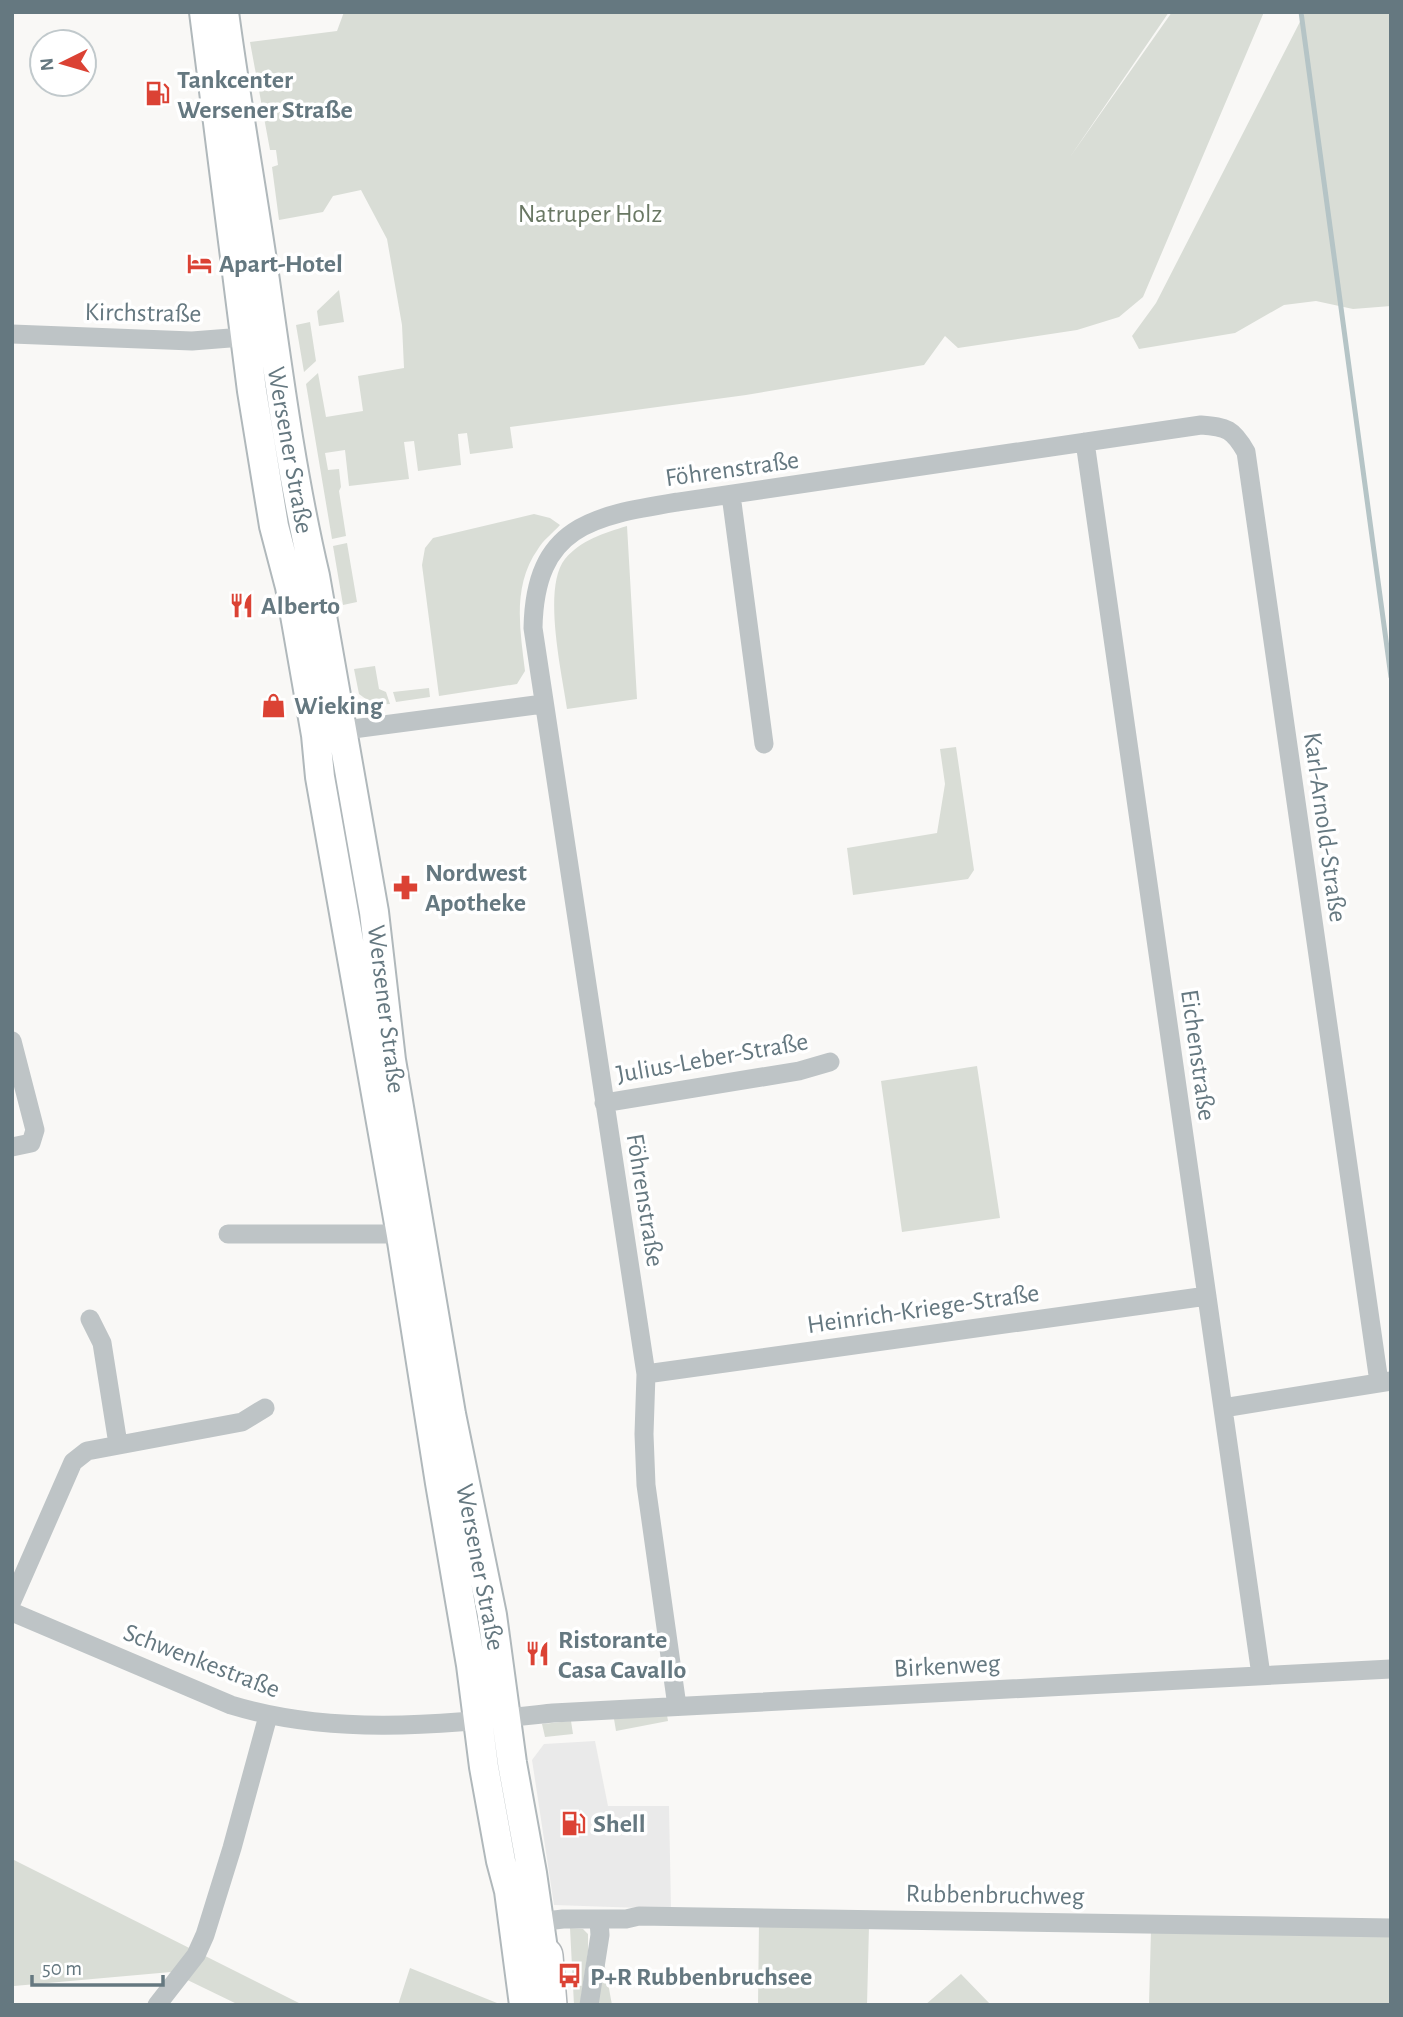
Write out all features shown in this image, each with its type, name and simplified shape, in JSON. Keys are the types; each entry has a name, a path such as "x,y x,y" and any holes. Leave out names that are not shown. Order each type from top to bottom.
{"highway":[{"name":"Wersener Straße","path":"533,1934 548,2005"}],"main road":[{"name":"Wersener Straße","path":"204,12 244,338 270,506 329,733"},
{"name":"Wersener Straße","path":"224,12 290,451 315,576 329,733 320,777 411,1234 492,1719 501,1861 509,1891 533,1934 524,2005"}],"street":[{"name":"Kirchstraße","path":"12,334 192,341 272,334"},
{"name":"Karl-Arnold-Straße","path":"1084,442 1201,425 1221,426 1236,434 1246,452 1385,1381 1223,1408"},
{"name":"Föhrenstraße","path":"677,1706 658,1587 646,1485 646,1374 533,628 534,600 542,574 567,537 583,525 607,516 1084,442"},
{"name":"Eichenstraße","path":"1084,442 1261,1675"},
{"path":"731,495 764,744"},
{"path":"329,733 544,704"},
{"path":"12,1041 35,1130 31,1143 12,1147"},
{"name":"Julius-Leber-Straße","path":"604,1104 789,1073 830,1062"},
{"path":"228,1234 411,1234"},
{"name":"Heinrich-Kriege-Straße","path":"646,1374 1207,1296"},
{"path":"90,1319 102,1343 118,1444"},
{"path":"12,1601 73,1462 87,1451 242,1422 265,1408"},
{"name":"Schwenkestraße","path":"12,1612 201,1694 268,1716 301,1721 376,1725 437,1725 492,1719"},
{"name":"Birkenweg","path":"492,1719 677,1706 1391,1669"},
{"path":"157,2005 196,1955 205,1935 268,1716"},
{"name":"Rubbenbruchweg","path":"533,1934 563,1919 626,1919 639,1916 1391,1928"},
{"path":"589,2005 600,1935 599,1920"}],"shaded area":[{"path":"595,1741 608,1806 669,1806 671,1909 554,1905 532,1760 544,1744"}],"green space":[{"name":"Natruper Holz","path":"344,12 1169,12 1070,157 1172,12 1264,12 1143,297 1119,317 1077,330 958,348 945,336 924,365 746,395 510,427 513,448 470,454 467,433 458,434 461,465 418,471 414,441 404,442 409,479 349,486 345,450 325,453 328,470 339,469 339,491 346,536 332,539 306,384 318,373 326,417 363,411 358,376 404,368 402,325 387,239 361,190 333,196 323,212 279,220 272,167 278,165 276,150 270,150 250,42 337,31"},
{"path":"1305,12 1391,12 1391,306 1353,309 1316,301 1284,305 1235,333 1139,349 1132,336 1156,303"},
{"path":"339,290 344,322 319,326 317,311"},
{"path":"310,322 316,361 304,372 296,325"},
{"path":"534,514 550,518 560,525 540,546 524,578 520,608 525,671 517,684 439,696 422,565 425,548 433,538"},
{"path":"627,526 637,699 567,709 555,631 558,572 565,559 578,547"},
{"path":"347,543 357,602 343,605 333,546"},
{"path":"375,666 379,689 386,692 390,704 374,705 359,694 354,669"},
{"path":"429,688 430,697 396,702 393,692"},
{"path":"956,747 974,870 968,879 853,895 847,848 937,833 945,784 940,749"},
{"path":"977,1066 1000,1218 902,1232 881,1081"},
{"path":"667,1715 668,1721 616,1731 614,1719"},
{"path":"571,1721 573,1734 545,1737 542,1724"},
{"path":"12,1859 303,2005 239,2005 171,1972 14,1986"},
{"path":"759,1923 869,1926 867,2005 758,2005"},
{"path":"570,1928 583,1929 588,1934 580,2005 574,2005"},
{"path":"1151,1930 1391,1934 1391,2005 1149,2005"},
{"path":"604,1961 612,2005 594,2005"},
{"path":"410,1968 502,2005 398,2005"},
{"path":"961,1974 991,2005 925,2005"}],"waterway":[{"path":"1301,12 1391,677"}],"place":[{"name":"Tankcenter Wersener Straße","path":"157,94"},
{"name":"Apart-Hotel","path":"199,263"},
{"name":"Alberto","path":"241,605"},
{"name":"Wieking","path":"274,705"},
{"name":"Nordwest Apotheke","path":"405,887"},
{"name":"Ristorante Casa Cavallo","path":"538,1654"},
{"name":"Shell","path":"573,1823"},
{"name":"P+R Rubbenbruchsee","path":"570,1976"}]}
